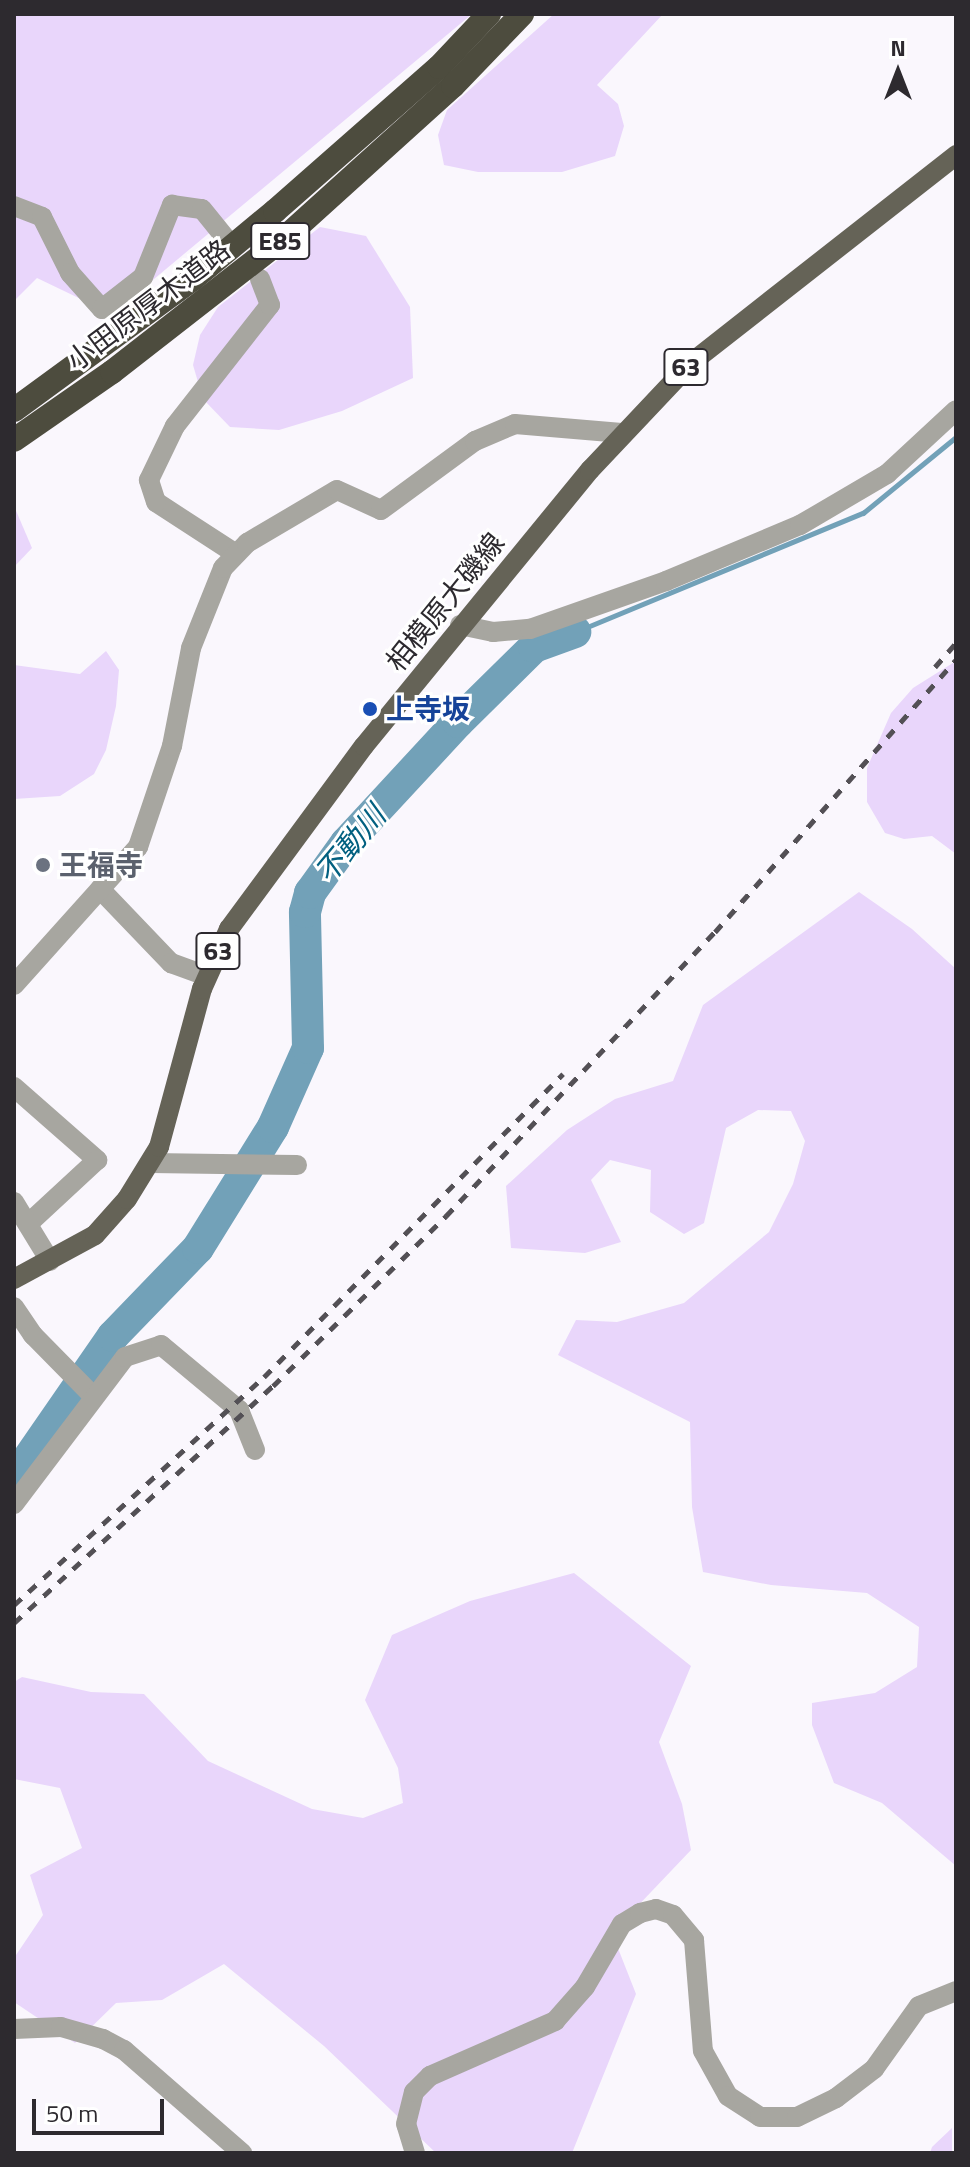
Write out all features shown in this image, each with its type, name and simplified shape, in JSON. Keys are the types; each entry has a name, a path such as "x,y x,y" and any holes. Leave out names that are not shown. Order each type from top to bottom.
{"highway":[{"name":"小田原厚木道路","path":"14,410 181,288 275,211 439,67 489,14"},
{"name":"小田原厚木道路","path":"14,440 112,372 289,234 453,86 522,14"}],"main road":[{"name":"相模原大磯線","path":"14,1279 95,1235 151,1163 169,1121 207,976 229,929 460,625 622,433 691,363 956,155"}],"street":[{"path":"14,206 42,217 70,273 102,309 143,277 172,205 202,209 225,237"},
{"path":"236,554 156,502 149,480 175,426 270,305 260,279"},
{"path":"460,625 493,632 530,629 800,525 887,474 956,410"},
{"path":"14,985 138,847 172,746 191,648 223,568 236,554 337,490 381,510 475,441 515,424 622,433"},
{"path":"100,889 171,963 207,976"},
{"path":"14,1087 97,1160 28,1224"},
{"path":"151,1163 297,1165"},
{"path":"14,1202 50,1261"},
{"path":"14,1307 33,1335 93,1396"},
{"path":"14,1504 57,1453 93,1396 125,1357 161,1345 239,1410 255,1450"},
{"path":"415,2153 406,2124 414,2092 430,2076 555,2021 585,1987 622,1924 640,1913 656,1909 673,1915 694,1940 703,2051 728,2096 760,2117 797,2117 836,2098 874,2069 919,2006 956,1991"},
{"path":"14,2029 61,2027 103,2039 124,2050 242,2153"}],"shaded area":[{"path":"14,14 472,14 112,314 37,278 14,301"},
{"path":"554,14 663,14 597,85 618,104 624,126 615,156 562,172 478,172 444,165 438,135 447,110"},
{"path":"320,227 366,236 410,307 413,378 342,411 279,430 230,427 203,399 193,365 200,335 218,307"},
{"path":"14,506 32,548 14,567"},
{"path":"106,651 119,670 116,706 106,750 94,774 60,796 14,799 14,665 80,674"},
{"path":"956,661 956,854 932,836 904,839 885,833 867,802 867,768 891,713 913,688"},
{"path":"859,892 912,929 956,969 956,1866 882,1803 834,1783 812,1725 812,1703 875,1693 917,1667 919,1627 867,1593 771,1585 703,1572 692,1507 690,1422 558,1355 576,1320 617,1322 684,1303 769,1232 793,1184 805,1141 791,1111 758,1110 726,1128 704,1223 684,1234 650,1212 651,1170 610,1160 591,1180 621,1242 585,1253 511,1248 506,1186 567,1130 615,1099 673,1081 703,1005"},
{"path":"574,1573 691,1666 659,1742 682,1804 691,1850 612,1933 636,1994 572,2153 436,2153 324,2046 224,1964 162,2000 116,2003 75,2043 14,2002 14,1958 43,1915 30,1875 82,1848 60,1788 14,1779 14,1682 22,1677 91,1692 144,1694 208,1761 312,1809 363,1818 403,1803 398,1768 365,1700 392,1635 470,1601"},
{"path":"952,2128 952,2153 930,2153 932,2147"}],"waterway":[{"name":"不動川","path":"575,632 863,513 956,437"},
{"name":"不動川","path":"14,1479 113,1336 198,1248 273,1127 308,1048 305,912 310,893 346,843 458,722 534,647 575,632"}],"railway":[{"path":"935,667 956,643"},
{"path":"14,1623 273,1386 446,1216 715,932 956,660"},
{"path":"14,1605 264,1377 563,1074"}],"place":[{"name":"上寺坂","path":"370,709"},
{"name":"王福寺","path":"43,865"}]}
